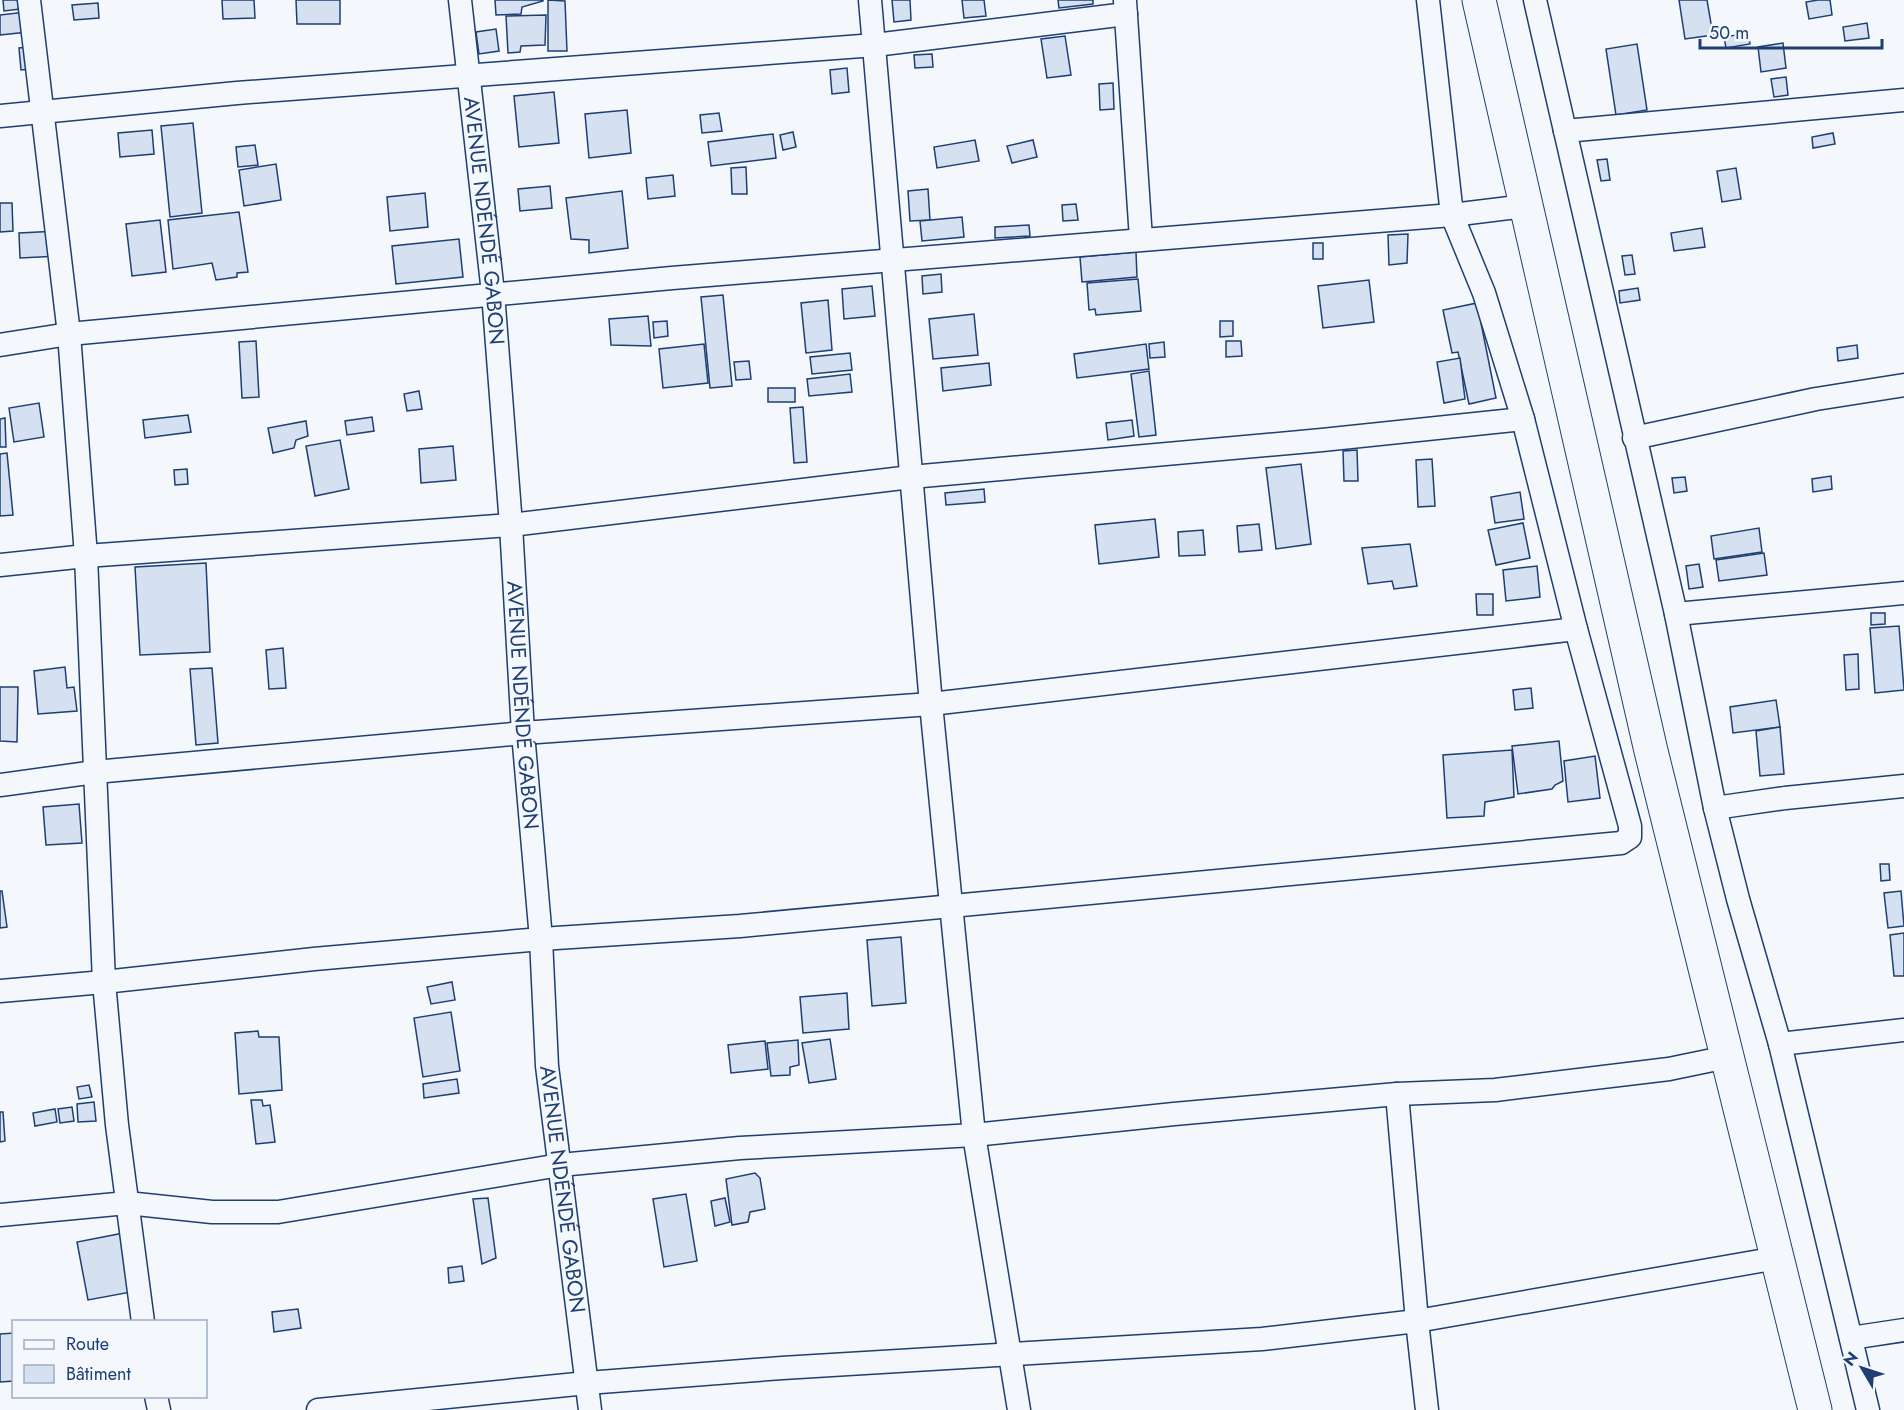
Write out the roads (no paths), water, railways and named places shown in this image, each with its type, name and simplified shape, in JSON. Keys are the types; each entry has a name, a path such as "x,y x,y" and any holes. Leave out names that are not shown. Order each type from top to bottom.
{"highway":[{"path":"1479,0 1649,740 1815,1410"}],"street":[{"path":"28,0 69,334 86,556 104,982 117,1125 143,1320"},
{"name":"AVENUE NDÉNDÉ GABON","path":"460,0 493,293 511,525 523,734 541,939 548,1066 590,1410"},
{"path":"870,0 911,477 974,1135 1019,1410"},
{"path":"0,991 314,959 541,939 740,926 1621,843 1630,837 1630,826 1576,629 1523,419 1484,293 1452,215 1428,0"},
{"path":"1535,0 1676,614 1715,808 1737,899 1780,1044 1868,1410"},
{"path":"0,116 237,93 875,45 1125,7 1141,239"},
{"path":"1565,131 1904,100"},
{"path":"0,345 69,334 493,293 1452,215 1526,206"},
{"path":"1634,438 1816,399 1904,385"},
{"path":"0,566 86,556 511,525 911,477 1322,440 1523,419"},
{"path":"1676,614 1904,593"},
{"path":"0,785 95,772 523,734 932,704 1576,629"},
{"path":"1715,808 1904,786"},
{"path":"1780,1044 1904,1030"},
{"path":"0,1215 127,1203 212,1212 278,1212 560,1165 740,1148 974,1135 1397,1094 1494,1090 1669,1069 1727,1058"},
{"path":"1397,1094 1427,1410"},
{"path":"318,1410 588,1383 782,1368 1262,1339 1417,1321 1777,1258"},
{"path":"1851,1338 1904,1330"}]}
